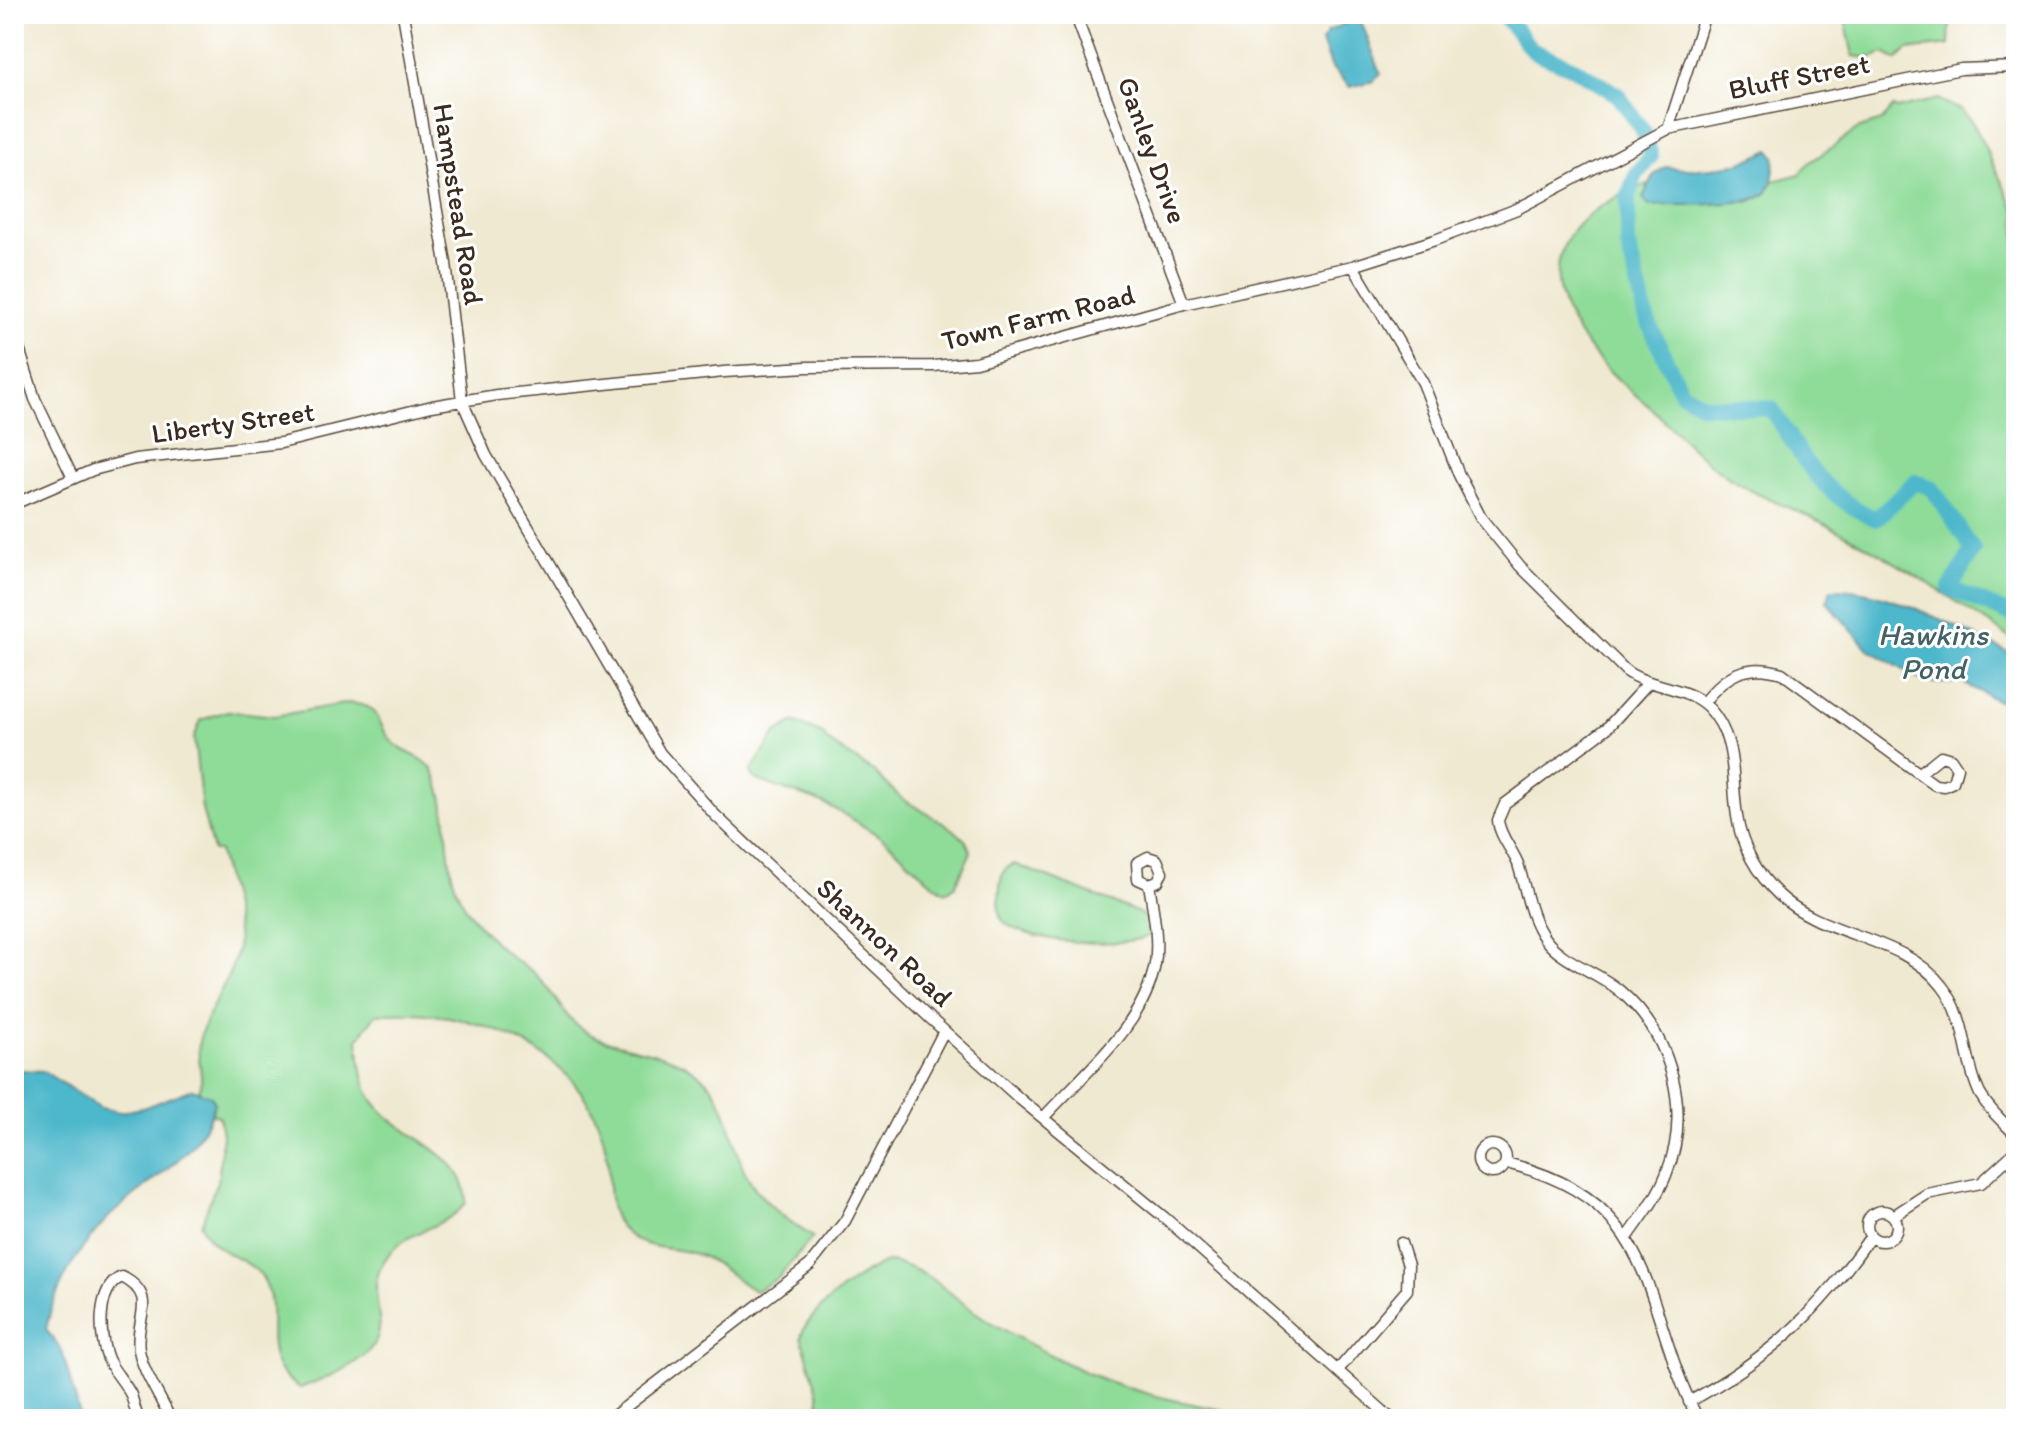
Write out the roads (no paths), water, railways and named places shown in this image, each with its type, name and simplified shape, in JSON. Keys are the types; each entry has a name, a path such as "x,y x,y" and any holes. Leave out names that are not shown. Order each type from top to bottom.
{"street":[{"name":"Hampstead Road","path":"403,14 446,263 462,401"},
{"name":"Ganley Drive","path":"1075,14 1184,304"},
{"path":"1668,129 1705,14"},
{"name":"Bluff Street","path":"1600,165 1668,129 1961,69 2016,67"},
{"name":"Town Farm Road","path":"462,401 724,372 976,362 1184,304 1353,266 1497,217 1600,165"},
{"path":"1353,266 1423,383 1459,475 1489,530 1520,566 1619,665 1648,683 1703,703 1729,741 1739,827 1759,871 1798,909 1906,957 1936,978 1961,1020 1980,1094 2016,1135"},
{"path":"14,333 35,399 73,478"},
{"name":"Liberty Street","path":"14,504 73,478 135,459 281,443 462,401"},
{"name":"Shannon Road","path":"462,401 486,455 648,735 672,770 715,815 944,1031 1392,1419"},
{"path":"1703,703 1735,673 1758,668 1782,673 1920,773"},
{"path":"1627,1238 1657,1192 1671,1163 1677,1112 1670,1069 1654,1031 1631,1000 1601,977 1560,954 1546,940 1532,914 1517,862 1499,826 1499,814 1521,790 1607,728 1648,683"},
{"path":"1044,1117 1117,1037 1146,994 1156,962 1149,884"},
{"path":"610,1419 785,1285 827,1248 845,1221 944,1031"},
{"path":"1893,1216 1927,1194 1981,1183 2016,1151"},
{"path":"1506,1163 1567,1186 1598,1209 1627,1238 1651,1284 1689,1402 1698,1419"},
{"path":"1882,1212 1893,1216 1897,1227 1893,1236 1879,1241 1871,1236 1867,1225 1871,1216 1882,1212"},
{"path":"1689,1402 1748,1368 1781,1342 1823,1299 1871,1236"},
{"path":"1338,1370 1407,1290 1408,1265 1401,1243"},
{"path":"139,1419 131,1395 109,1362 103,1341 107,1289 113,1280 122,1277 133,1282 144,1301 139,1349 170,1419"}],"water":[{"path":"1353,20 1361,21 1381,74 1373,81 1350,87 1332,68 1322,41 1328,31"},
{"path":"1770,150 1775,156 1772,180 1766,193 1758,197 1730,203 1649,206 1643,198 1654,175 1665,167 1719,167 1745,161"},
{"name":"Hawkins Pond","path":"1831,589 1853,590 1901,603 2016,656 2016,710 1963,683 1926,683 1868,649 1827,602"},
{"path":"21,1070 43,1071 101,1108 119,1112 143,1108 193,1089 211,1096 214,1101 198,1138 169,1168 104,1222 75,1259 55,1299 46,1329 62,1351 81,1419 14,1419 14,1073"}],"waterway":[{"path":"1503,14 1533,51 1576,69 1618,95 1644,132 1651,156 1636,175 1628,198 1628,246 1647,319 1681,392 1703,405 1772,409 1804,459 1827,487 1876,519 1915,482 1932,488 1973,550 1950,588 2016,617"}]}
